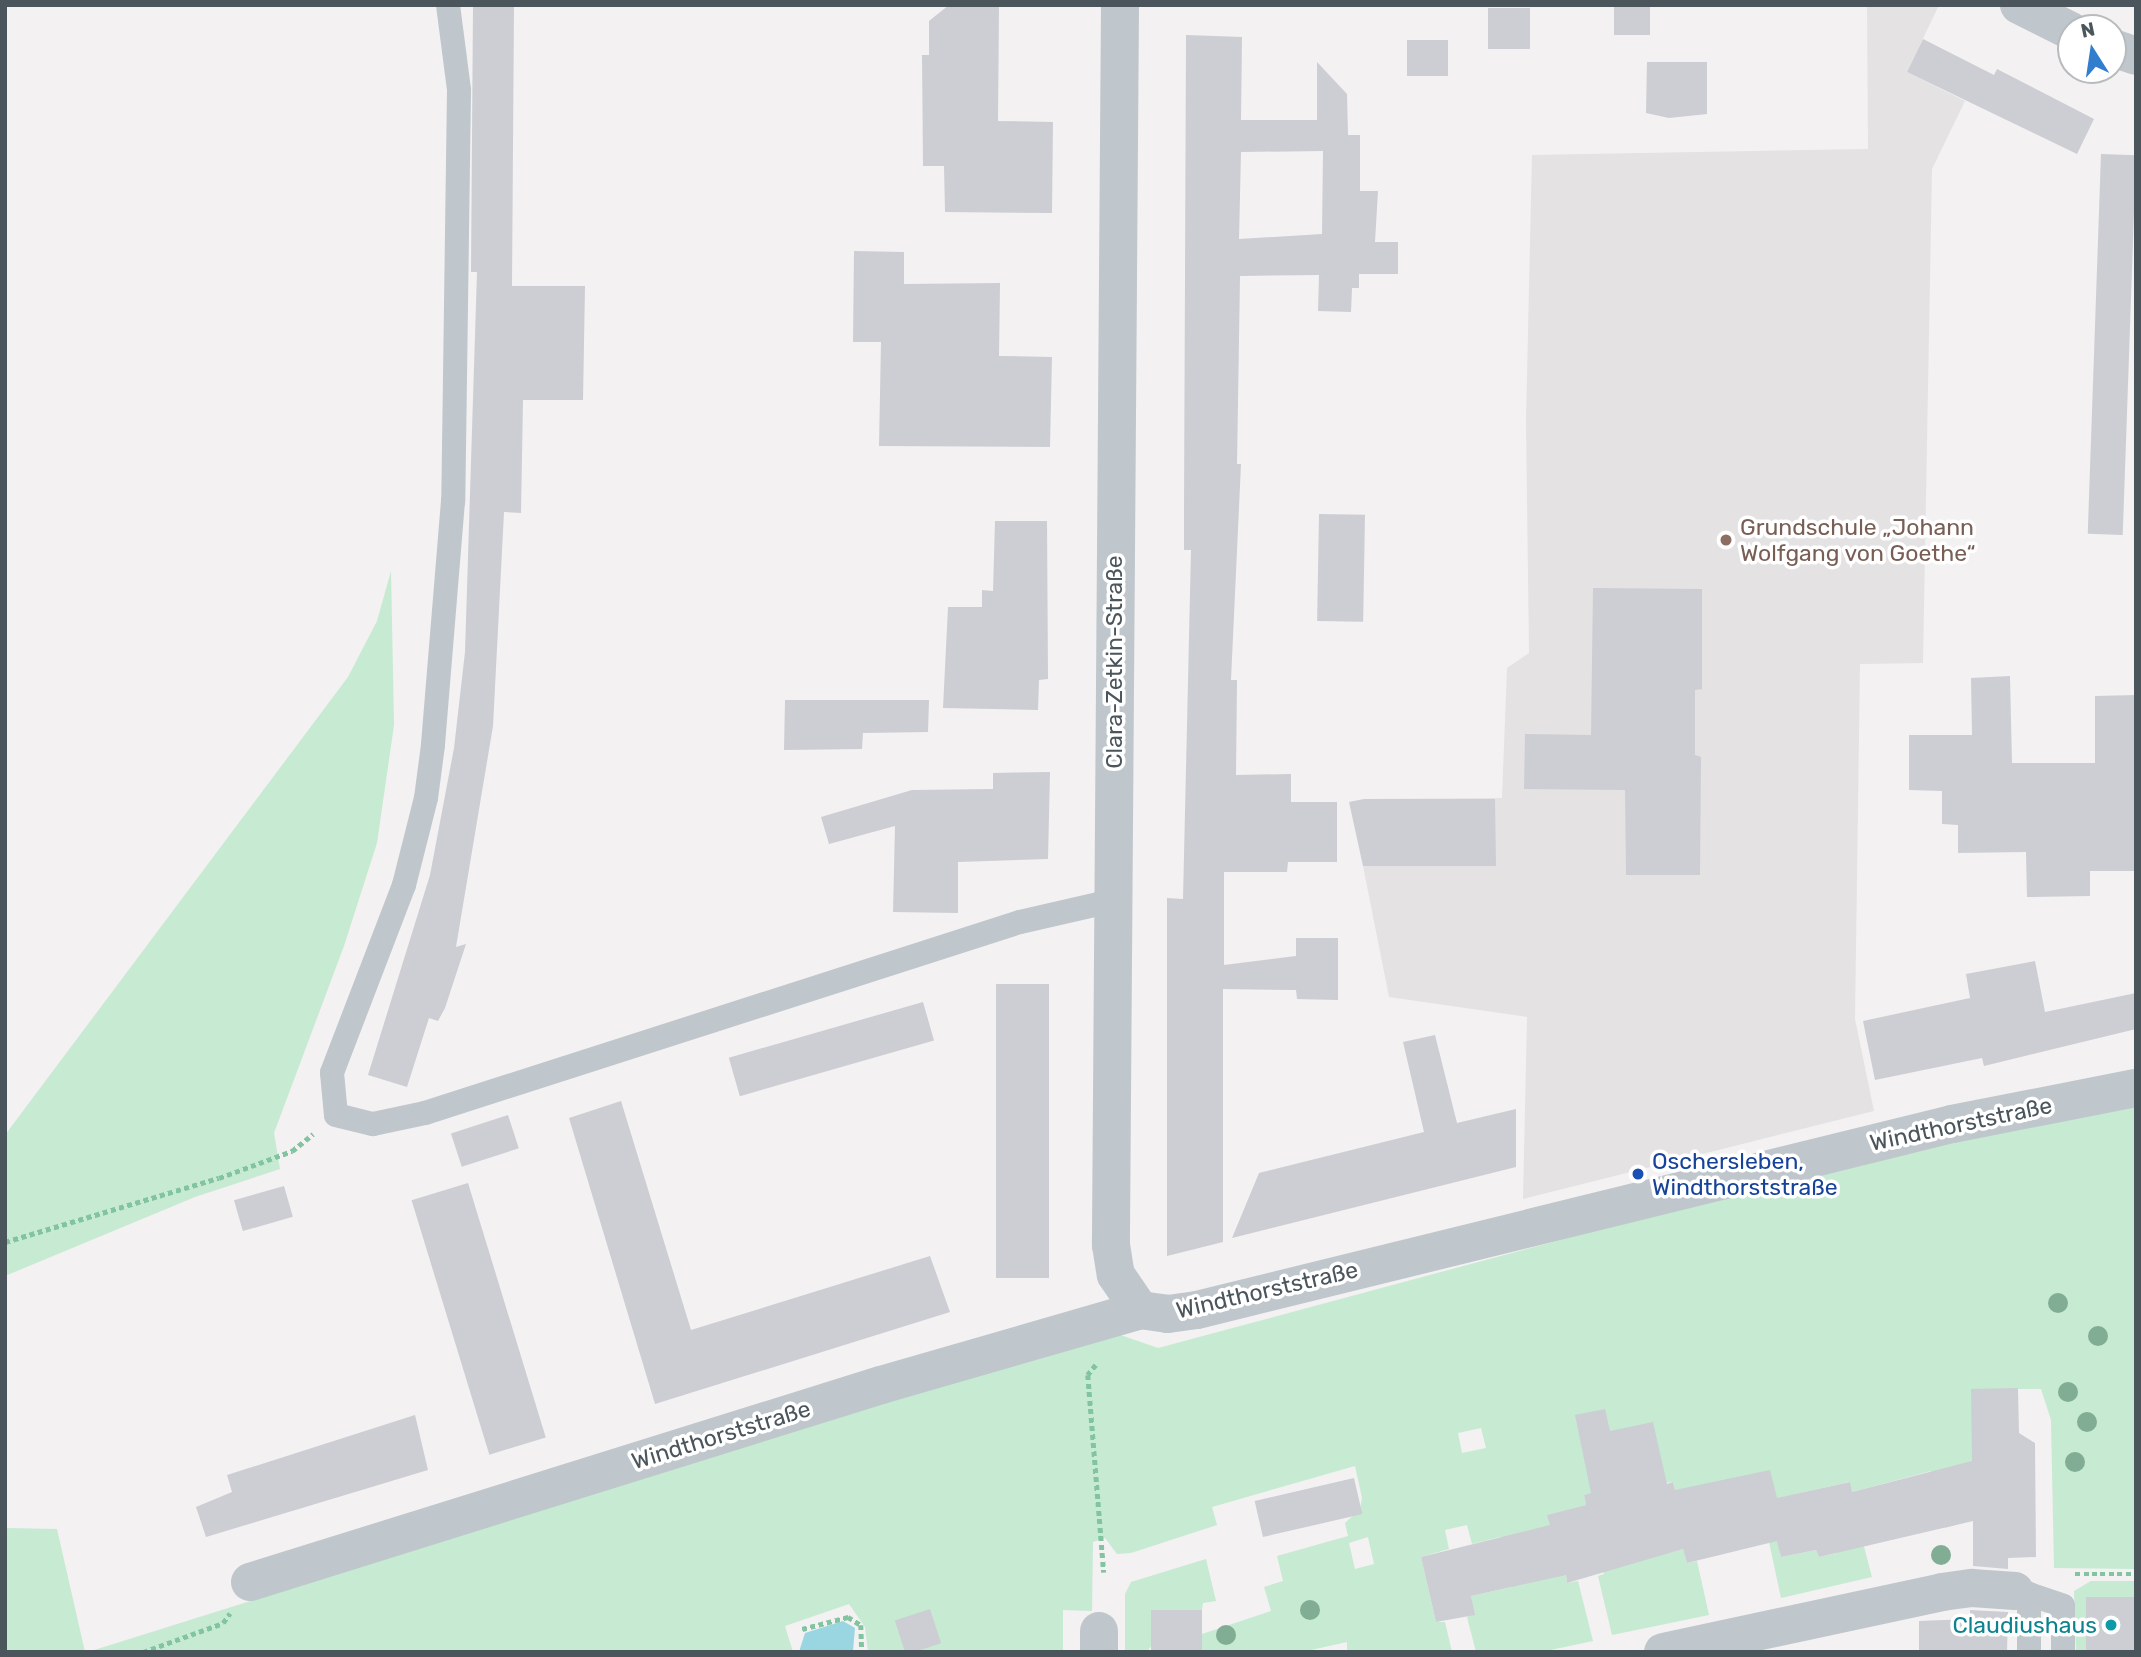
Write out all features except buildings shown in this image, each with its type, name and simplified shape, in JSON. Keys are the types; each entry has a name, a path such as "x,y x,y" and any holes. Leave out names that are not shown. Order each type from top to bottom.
{"street":[{"name":"Clara-Zetkin-Straße","path":"1119,5 1111,1245 1116,1275 1140,1310"},
{"path":"2019,5 2057,24"},
{"name":"Windthorststraße","path":"250,1582 881,1385 1140,1310 1168,1314 1197,1310 1952,1124 2136,1088"},
{"path":"1663,1652 1806,1637 1942,1592 1972,1588 2022,1592"}],"lane":[{"path":"448,5 459,90 453,488 433,745 426,798 404,885 332,1073 336,1115 373,1125 425,1113 1020,922 1112,901"},
{"path":"2029,1652 2022,1592 2063,1606 2063,1652"}],"path":[{"path":"5,1242 160,1198 292,1150 336,1115"},
{"path":"1104,1572 1088,1375 1140,1310"},
{"path":"143,1652 223,1623 250,1582"},
{"path":"802,1629 848,1617 861,1625 862,1652"}],"shaded area":[{"name":"Grundschule „Johann Wolfgang von Goethe“","path":"1867,5 1939,5 1907,72 1965,101 1932,169 1923,663 1860,664 1855,1019 1874,1111 1523,1199 1527,1017 1389,997 1363,866 1364,799 1502,798 1507,668 1529,653 1526,421 1532,155 1868,149"}],"green space":[{"path":"391,571 394,725 377,843 344,946 274,1133 280,1169 195,1197 5,1276 5,1135 348,677 377,621"},
{"path":"2136,1104 2136,1569 2054,1568 2051,1420 2041,1389 1972,1389 1973,1520 1945,1528 1931,1471 1852,1492 1849,1482 1769,1500 1781,1557 1816,1550 1819,1557 1837,1553 1837,1545 1862,1539 1872,1577 1781,1598 1769,1542 1675,1490 1673,1482 1584,1495 1586,1505 1548,1515 1561,1571 1565,1571 1567,1583 1578,1581 1593,1641 1541,1652 1476,1652 1467,1617 1474,1614 1471,1596 1512,1587 1500,1537 1472,1544 1467,1525 1445,1530 1449,1549 1421,1557 1436,1622 1445,1622 1452,1652 1347,1652 1347,1642 1302,1652 1202,1652 1202,1634 1271,1611 1264,1587 1283,1581 1277,1556 1348,1536 1345,1523 1360,1509 1362,1498 1355,1466 1212,1507 1217,1525 1131,1553 1117,1554 1105,1538 1093,1542 1092,1611 1063,1610 1063,1652 868,1652 865,1627 849,1604 785,1626 793,1652 88,1652 1109,1331 1158,1348 1858,1160","holes":["1481,1428 1486,1448 1462,1453 1458,1433","1368,1537 1374,1564 1355,1569 1349,1543"]},
{"path":"5,1528 57,1529 85,1652 5,1652"},
{"path":"1683,1549 1687,1563 1697,1561 1709,1615 1612,1635 1598,1576 1604,1574 1602,1562 1645,1559"},
{"path":"1206,1559 1216,1601 1203,1603 1202,1610 1151,1610 1151,1646 1147,1652 1125,1652 1125,1594 1131,1582"},
{"path":"2091,1581 2136,1581 2136,1597 2086,1599 2087,1652 2076,1652 2074,1591"}],"water":[{"path":"843,1621 855,1628 853,1651 799,1652 805,1633"}],"place":[{"name":"Grundschule „Johann Wolfgang von Goethe“","path":"1726,540"},
{"name":"Oschersleben, Windthorststraße","path":"1638,1174"},
{"name":"Claudiushaus","path":"2111,1625"}]}
